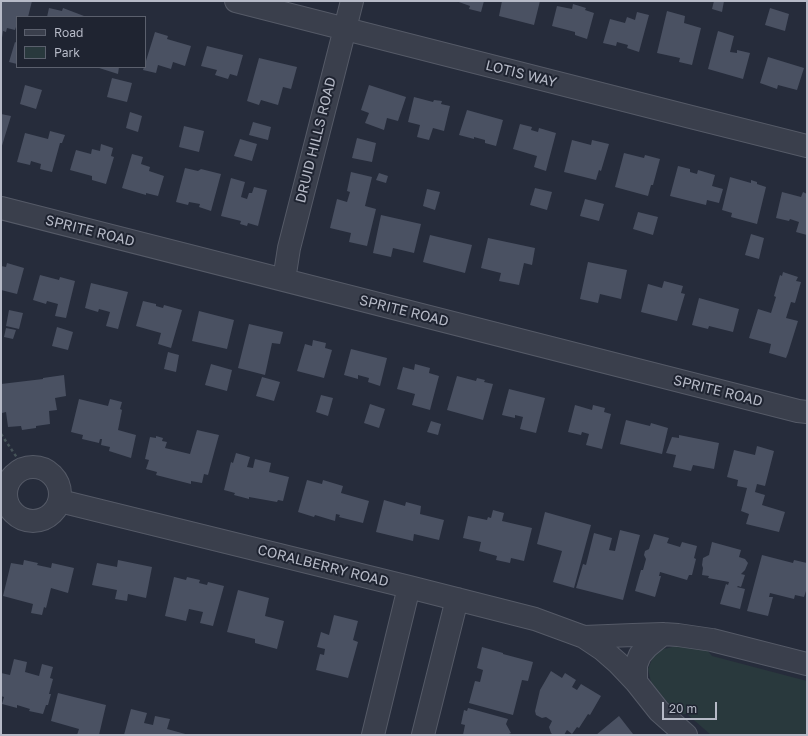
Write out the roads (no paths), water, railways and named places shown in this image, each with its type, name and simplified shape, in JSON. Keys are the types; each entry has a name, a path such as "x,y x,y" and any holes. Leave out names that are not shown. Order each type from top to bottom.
{"street":[{"name":"LOTIS WAY","path":"236,1 807,146"},
{"name":"DRUID HILLS ROAD","path":"284,280 289,248 352,1"},
{"name":"SPRITE ROAD","path":"1,208 798,411 807,412"},
{"path":"29,466 40,467 49,472 57,480 60,490 60,501 55,511 47,518 36,521 26,521 16,516 9,508 5,498 6,487 10,477 19,470 29,466"},
{"name":"CORALBERRY ROAD","path":"60,501 409,587 535,620 584,637 602,649 618,663 636,682 659,711 686,735"},
{"path":"373,735 409,587"},
{"path":"423,735 457,600"},
{"path":"636,682 636,665 640,655 663,634"},
{"name":"CORALBERRY ROAD","path":"584,637 663,634 678,635 712,640 807,664"}]}
